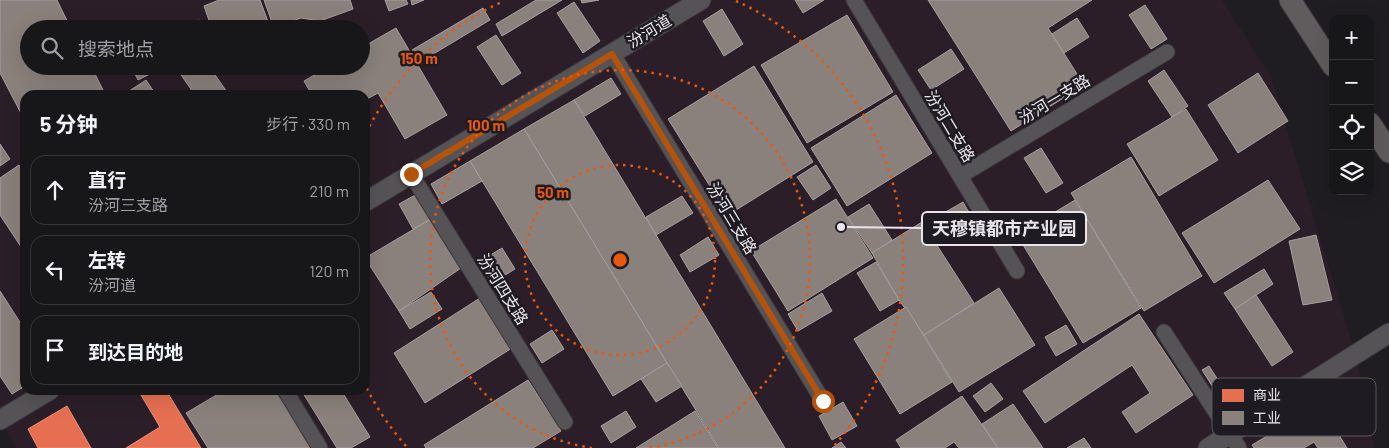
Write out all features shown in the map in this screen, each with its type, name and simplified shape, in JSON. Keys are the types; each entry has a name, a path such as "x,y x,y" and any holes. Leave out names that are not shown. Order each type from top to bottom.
{"main road":[{"path":"1290,0 1329,60"},
{"path":"1374,129 1389,152"}],"street":[{"name":"汾河道","path":"370,199 701,0"},
{"name":"汾河二支路","path":"854,0 1017,270"},
{"name":"汾河一支路","path":"960,176 1167,52"},
{"name":"汾河三支路","path":"612,54 823,401"},
{"name":"汾河四支路","path":"411,174 566,422"},
{"path":"1164,332 1212,406"},
{"path":"1325,378 1389,333"},
{"path":"0,420 42,395"},
{"path":"288,395 320,448"},
{"path":"1208,448 1235,441"}],"shaded area":[{"path":"0,0 1222,0 1271,77 1357,359 1361,378 1212,378 1212,436 1372,436 1374,448 17,448 0,422"}],"building: 商业":[{"path":"141,395 169,395 201,448 126,448 160,427"},
{"path":"67,406 91,448 38,448 28,429"}],"building: 工业":[{"path":"0,0 57,0 67,20 20,20 20,75 96,75 103,90 20,90 20,111 0,73"},
{"path":"219,0 260,0 267,20 209,20 204,6"},
{"path":"264,0 350,0 353,9 323,20 301,18 296,20 271,20"},
{"path":"385,0 406,0 408,4 389,11"},
{"path":"411,0 424,0 412,5"},
{"path":"536,0 562,0 502,36 496,24"},
{"path":"581,0 599,0 582,3"},
{"path":"795,0 824,0 803,13"},
{"path":"928,0 1092,0 1048,28 1084,85 1011,131"},
{"path":"574,2 600,41 583,53 557,13"},
{"path":"1145,5 1167,39 1151,49 1129,15"},
{"path":"483,8 490,20 420,62 412,50"},
{"path":"722,9 743,44 724,56 703,21"},
{"path":"847,15 893,92 807,143 761,65"},
{"path":"1077,18 1089,37 1064,53 1052,34"},
{"path":"396,28 447,115 405,139 378,93 370,97 370,90 309,90 304,81 314,75 370,75 370,43"},
{"path":"496,35 521,73 502,85 477,47"},
{"path":"951,49 964,69 931,90 918,70"},
{"path":"754,66 813,162 728,215 668,119"},
{"path":"1164,70 1188,106 1172,117 1148,81"},
{"path":"1258,73 1288,121 1238,153 1208,105"},
{"path":"136,75 148,75 138,80"},
{"path":"181,75 215,75 226,90 192,90"},
{"path":"611,78 621,94 585,116 574,100"},
{"path":"146,80 153,90 131,90"},
{"path":"896,95 932,153 847,206 811,148"},
{"path":"574,100 785,448 719,448 524,129"},
{"path":"1186,109 1218,160 1159,196 1127,144"},
{"path":"524,129 667,363 613,396 470,161"},
{"path":"0,144 10,159 0,166"},
{"path":"1041,148 1063,183 1046,193 1024,158"},
{"path":"1131,157 1202,276 1144,311 1071,193"},
{"path":"470,161 482,181 442,204 431,184"},
{"path":"19,165 20,166 20,245 0,215 0,178"},
{"path":"816,165 831,188 813,200 797,177"},
{"path":"1268,180 1300,229 1214,283 1182,233"},
{"path":"417,194 431,219 413,229 399,204"},
{"path":"682,196 693,213 656,235 646,217"},
{"path":"836,199 873,258 788,311 751,251"},
{"path":"1075,200 1141,308 1083,343 1017,235"},
{"path":"963,202 974,221 953,233 942,214"},
{"path":"869,204 892,240 872,253 848,217"},
{"path":"431,219 461,268 399,311 370,266 370,255"},
{"path":"922,222 974,303 924,335 899,300 872,253"},
{"path":"1316,235 1332,300 1303,305 1289,241"},
{"path":"708,237 719,255 690,272 680,255"},
{"path":"502,248 515,269 492,283 479,262"},
{"path":"876,262 899,300 880,311 857,273"},
{"path":"1264,269 1273,284 1235,309 1224,293"},
{"path":"999,288 1035,345 959,392 924,335"},
{"path":"0,291 20,322 20,389 12,394 0,376"},
{"path":"431,292 442,309 410,329 399,311"},
{"path":"822,293 832,311 798,331 788,314"},
{"path":"1256,295 1293,352 1272,366 1235,309"},
{"path":"480,298 512,348 425,403 394,353"},
{"path":"906,307 952,382 900,414 854,339"},
{"path":"1139,314 1193,395 1136,433 1122,412 1150,393 1132,365 1045,423 1023,391"},
{"path":"1066,325 1077,344 1056,356 1045,337"},
{"path":"552,330 564,349 542,363 530,344"},
{"path":"667,363 682,386 656,402 641,379"},
{"path":"1209,366 1217,378 1212,378 1212,386 1202,370"},
{"path":"528,380 561,431 533,448 426,448 424,445"},
{"path":"991,383 1003,399 985,412 973,396"},
{"path":"217,395 279,395 311,448 208,448 186,413"},
{"path":"304,395 344,395 370,437 351,448 337,448"},
{"path":"962,396 998,448 959,448 954,442 945,448 901,448 896,440"},
{"path":"843,402 857,426 832,440 819,416"},
{"path":"1013,404 1043,448 998,448 982,424"},
{"path":"626,411 636,427 611,443 601,426"},
{"path":"695,411 718,448 636,448"},
{"path":"1267,436 1340,436 1347,448 1318,448 1314,442 1304,448 1254,448 1252,445"},
{"path":"1084,438 1091,448 1067,448"},
{"path":"841,442 846,448 832,448"}],"place":[{"name":"天穆镇都市产业园","path":"841,227"}],"route":[{"path":"411,174 612,54 823,401"}]}
